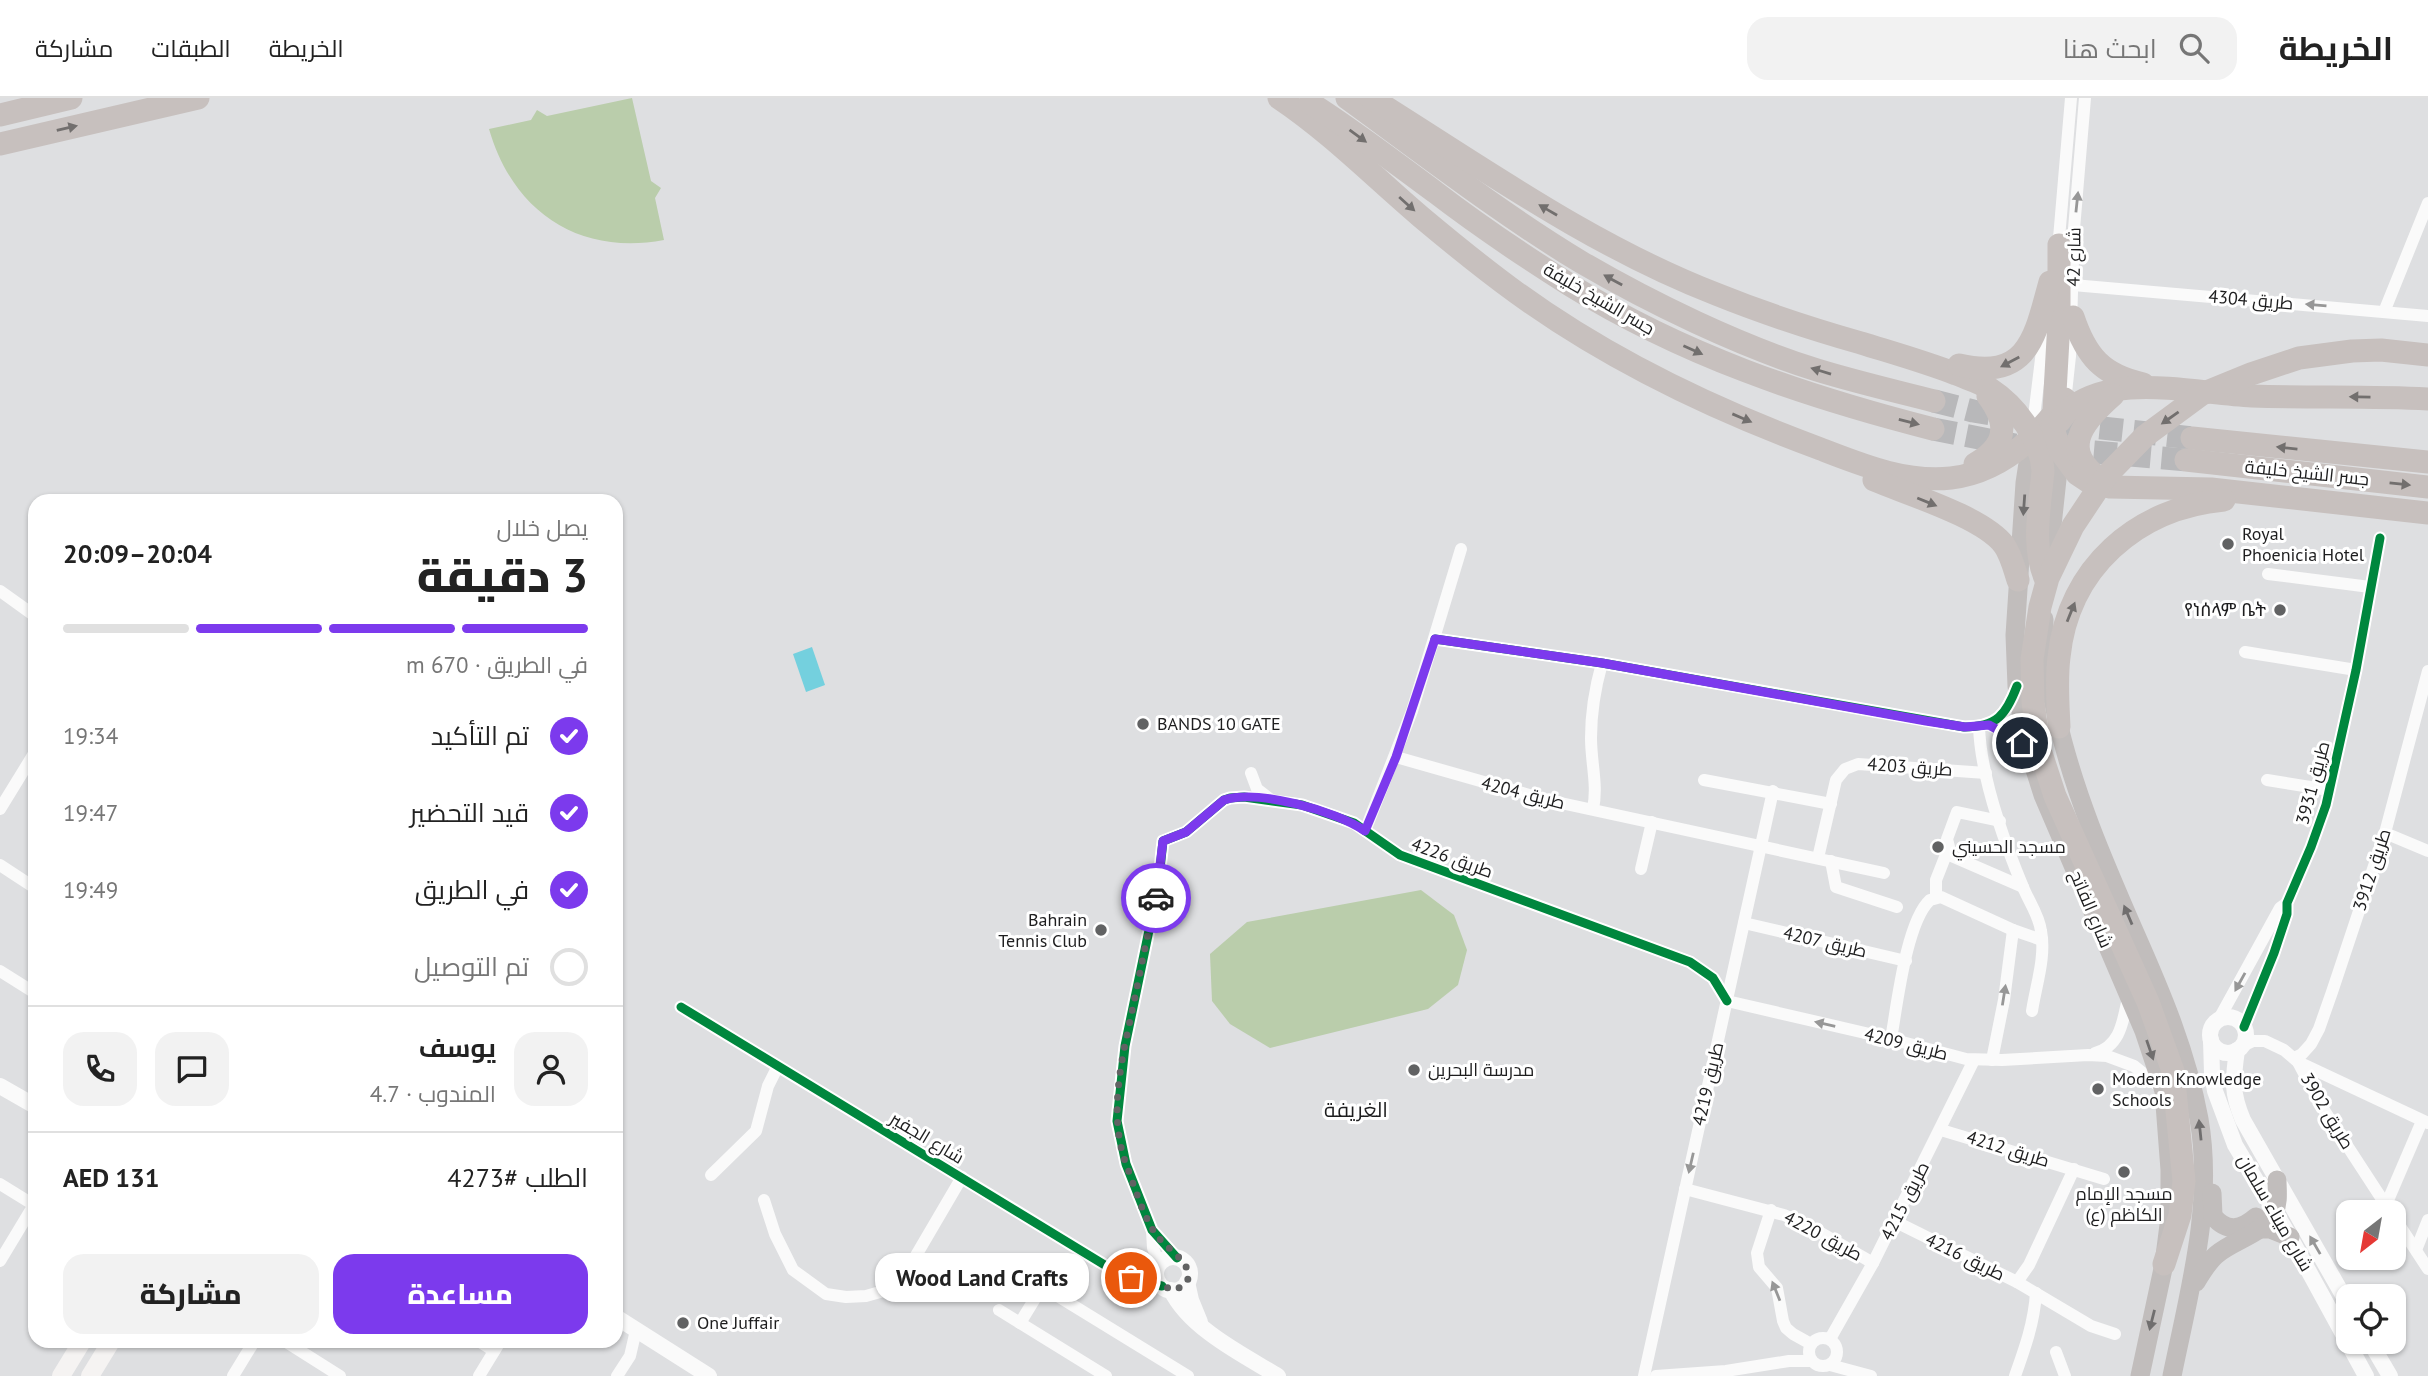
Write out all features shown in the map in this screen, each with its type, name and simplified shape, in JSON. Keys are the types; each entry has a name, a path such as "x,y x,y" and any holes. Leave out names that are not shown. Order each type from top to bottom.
{"highway":[{"path":"0,115 71,98"},
{"path":"0,144 198,98"},
{"path":"1279,98 1335,140 1421,217 1471,257 1556,319 1621,359 1681,390 1800,442 1870,468 1921,478 1950,478 1974,473 1996,465 2049,434 2080,402 2130,388 2254,396 2428,399"},
{"name":"جسر الشيخ خليفة","path":"1301,98 1354,132 1517,250 1616,312 1747,373 1811,396 1933,429"},
{"name":"جسر الشيخ خليفة","path":"1347,98 1530,229 1628,288 1685,316 1815,369 1934,401"},
{"path":"1371,98 1532,200 1622,252 1662,271 1778,318 1905,355 1988,387 2005,400 2025,424 2049,434 2077,474 2089,482 2110,487 2173,487 2428,513"},
{"path":"2046,580 2040,567 2039,555 2043,471 2059,321 2060,245"},
{"path":"1905,355 1987,370 2012,362 2027,349 2033,338 2050,282"},
{"path":"2073,317 2090,355 2111,373 2124,380 2174,390"},
{"path":"2164,1264 2180,1215 2184,1181 2173,1071 2148,1002 2055,796 2039,747 2033,702 2032,659 2040,607 2048,578 2060,549 2106,475 2145,436 2202,394 2299,358 2381,350 2428,355"},
{"path":"1950,478 1989,455 2000,440 2003,426 2002,418 1988,395 1962,376"},
{"path":"2110,487 2083,464 2078,443 2084,425 2092,414 2118,390"},
{"name":"جسر الشيخ خليفة","path":"2192,438 2428,462"},
{"path":"1800,442 1833,462 1968,519 1987,530 2003,543 2018,580"},
{"name":"جسر الشيخ خليفة","path":"2186,460 2428,487"},
{"path":"2059,727 2057,680 2063,632 2070,610 2095,567 2133,531 2178,508 2202,502 2283,497"}],"main road":[{"name":"شارع الفاتح","path":"2049,434 2018,580 2015,635 2017,686 2027,747 2056,828 2144,1031 2164,1091 2171,1194 2164,1264 2140,1376"},
{"name":"شارع الفاتح","path":"2046,580 2046,652 2068,764 2086,815 2167,1006 2180,1042 2200,1122 2204,1182 2198,1248 2172,1376"},
{"path":"2203,1158 2211,1172 2213,1216 2227,1228 2244,1226 2271,1205 2278,1197 2277,1180"},
{"path":"2259,1229 2271,1205"},
{"path":"2189,1295 2204,1269 2216,1255 2259,1229 2270,1228 2290,1237"},
{"path":"61,1376 78,1348"},
{"path":"90,1376 107,1348"}],"street":[{"name":"شارع 42","path":"2038,396 2050,282 2060,245 2071,98"},
{"name":"شارع 42","path":"2049,434 2073,317 2074,229 2085,98"},
{"path":"2066,165 2080,167"},
{"path":"2384,312 2428,203"},
{"name":"طريق 4304","path":"2073,285 2428,316"},
{"name":"شارع الفاتح","path":"2038,396 2049,434"},
{"name":"طريق 3931","path":"2244,1027 2274,953 2287,914 2287,903 2319,827 2356,670 2380,538"},
{"path":"1365,831 1396,757 1461,549"},
{"path":"2268,574 2370,587"},
{"path":"0,592 28,612"},
{"path":"1435,639 1602,663 1926,721 1984,726 2015,737 2027,747"},
{"path":"2245,652 2356,670"},
{"path":"1593,809 1596,794 1591,717 1602,663"},
{"name":"طريق 3912","path":"2296,1060 2307,1049 2319,1029 2385,832 2428,671"},
{"path":"1984,726 2003,713 2017,686"},
{"path":"1984,726 1982,758 1986,773 2023,887 2038,919 2042,940 2032,1011"},
{"name":"طريق 4204","path":"1396,757 1507,789 1884,873"},
{"path":"0,809 28,763"},
{"name":"طريق 4203","path":"1824,859 1831,804 1839,774 1850,765 1986,773"},
{"path":"1251,774 1257,789 1273,801"},
{"path":"1704,780 1831,804"},
{"path":"2267,780 2329,790"},
{"name":"طريق 4219","path":"1644,1376 1773,791"},
{"name":"طريق 4226","path":"1152,1230 1122,1149 1117,1108 1125,1046 1158,887 1163,841 1186,832 1224,800 1244,797 1273,801 1317,809 1354,823 1400,855 1690,962 1713,978 1727,1001"},
{"path":"1936,898 1936,880 1947,855 1947,839 1957,812 2000,821"},
{"path":"1641,869 1652,822"},
{"path":"2385,832 2428,851"},
{"path":"1947,855 2023,887"},
{"path":"1824,859 1836,887 1897,907"},
{"path":"0,866 28,884"},
{"path":"1891,1039 1906,961 1918,915 1925,905 1936,898 1948,900 2013,930 2042,940"},
{"name":"طريق 3931","path":"2219,1019 2280,908 2287,903"},
{"name":"طريق 4207","path":"1744,923 1906,961"},
{"path":"1992,1060 2004,1000 2013,930"},
{"path":"2261,945 2274,953"},
{"path":"0,971 28,989"},
{"name":"طريق 4209","path":"2088,1055 2102,1052 2113,1043 2121,1028 2128,994"},
{"name":"طريق 4209","path":"1727,1001 1974,1060 2107,1056 2126,1062 2143,1072 2164,1091"},
{"name":"شارع الجفير","path":"681,1007 1081,1251 1141,1282 1167,1288"},
{"path":"2230,1017 2241,1022 2244,1027 2246,1038 2240,1048 2222,1051 2211,1040 2211,1029 2219,1019 2230,1017"},
{"name":"شارع ميناء سلمان","path":"2211,1040 2214,1082 2226,1125 2235,1145 2290,1237 2366,1376"},
{"name":"طريق 3902","path":"2240,1048 2253,1041 2265,1041 2296,1060 2320,1104 2382,1200"},
{"name":"شارع ميناء سلمان","path":"2240,1048 2232,1078 2236,1103 2337,1284"},
{"name":"طريق 4215","path":"1830,1339 1873,1263 1974,1060"},
{"path":"2296,1060 2425,1122 2395,1200"},
{"path":"711,1175 756,1130 768,1086 778,1066"},
{"path":"0,1086 28,1102"},
{"name":"طريق 4212","path":"1941,1130 2104,1179"},
{"name":"طريق 4212","path":"2017,1282 2029,1265 2057,1210 2074,1169"},
{"path":"764,1200 775,1234 793,1270 826,1294 866,1296 887,1290 904,1276 962,1177"},
{"path":"0,1184 28,1200"},
{"name":"طريق 4220","path":"1685,1189 1772,1210 1807,1225 1873,1263"},
{"name":"طريق 4220","path":"1772,1210 1757,1253 1759,1267 1777,1288 1786,1328 1810,1346"},
{"path":"0,1261 28,1214"},
{"path":"2416,1250 2428,1220"},
{"name":"طريق 4216","path":"1894,1222 2017,1282 2091,1326 2115,1334"},
{"path":"1152,1230 1188,1268 1187,1282 1191,1300 1201,1325"},
{"path":"1152,1230 1158,1267 1157,1280 1167,1288 1183,1310 1201,1325 1278,1376"},
{"name":"طريق 3902","path":"2406,1235 2428,1269"},
{"path":"1121,1272 1139,1272 1158,1267 1167,1258 1177,1258"},
{"path":"1017,1271 1188,1376"},
{"path":"1167,1288 1180,1288 1187,1282"},
{"path":"1020,1323 1042,1287"},
{"path":"2015,1376 2035,1312 2036,1293"},
{"path":"999,1310 1105,1376"},
{"path":"623,1322 709,1376"},
{"path":"617,1376 629,1356 636,1330"},
{"path":"1656,1376 1726,1374 1789,1360 1817,1338 1830,1339 1850,1366 1866,1374"},
{"path":"629,1356 652,1340"},
{"path":"1810,1346 1809,1355 1820,1367"},
{"path":"233,1376 251,1348"},
{"path":"296,1348 340,1376"},
{"path":"479,1376 496,1348"},
{"path":"1820,1367 1836,1359 1838,1352"},
{"path":"2056,1352 2065,1376"},
{"path":"2377,1354 2390,1376"},
{"path":"1789,1360 1866,1374"}],"green space":[{"path":"632,98 651,181 661,188 655,198 664,240 633,243 604,241 578,234 554,222 533,205 515,184 500,158 489,129 531,120 537,110 547,116"},
{"path":"1421,890 1454,915 1467,950 1458,985 1428,1009 1270,1048 1230,1024 1212,1001 1210,954 1247,922"}],"water":[{"path":"812,647 825,685 806,692 793,654"}],"tunnel":[{"path":"1934,401 2015,418"},
{"path":"2066,424 2192,438"},
{"path":"1933,429 2015,445"},
{"path":"2060,449 2186,460"}],"cycle path":[{"path":"2244,1027 2274,953 2287,914 2287,903 2326,805 2356,670 2380,538"},
{"path":"1435,639 1602,663 1964,727 1985,725 1999,717 2009,705 2017,686"},
{"path":"1177,1258 1152,1230 1126,1164 1117,1121 1125,1046 1158,887 1163,841 1186,832 1224,800 1244,797 1302,805 1354,823 1400,855 1690,962 1713,978 1727,1001"},
{"path":"681,1007 1108,1267 1141,1282 1162,1286"}],"way so far":[{"path":"1131,1278 1171,1290 1184,1286 1189,1278 1185,1263 1177,1258 1152,1230 1126,1164 1117,1121 1125,1046 1156,898"}],"place":[{"name":"Royal Phoenicia Hotel","path":"2228,544"},
{"name":"የነሰላም ቤት","path":"2280,610"},
{"name":"BANDS 10 GATE","path":"1143,724"},
{"name":"مسجد الحسيني","path":"1938,847"},
{"name":"Bahrain Tennis Club","path":"1101,930"},
{"name":"مدرسة البحرين","path":"1414,1070"},
{"name":"Modern Knowledge Schools","path":"2098,1089"},
{"name":"مسجد الإمام الكاظم (ع)","path":"2124,1172"},
{"name":"Wood Land Crafts","path":"1131,1278"},
{"name":"One Juffair","path":"683,1323"}],"district":[{"name":"الغريفة","path":"1356,1110"}],"route":[{"path":"1156,898 1163,841 1186,832 1230,798 1244,797 1302,805 1354,823 1365,831 1396,757 1435,639 1602,663 1926,721 1965,727 1989,725 2022,743"}]}
